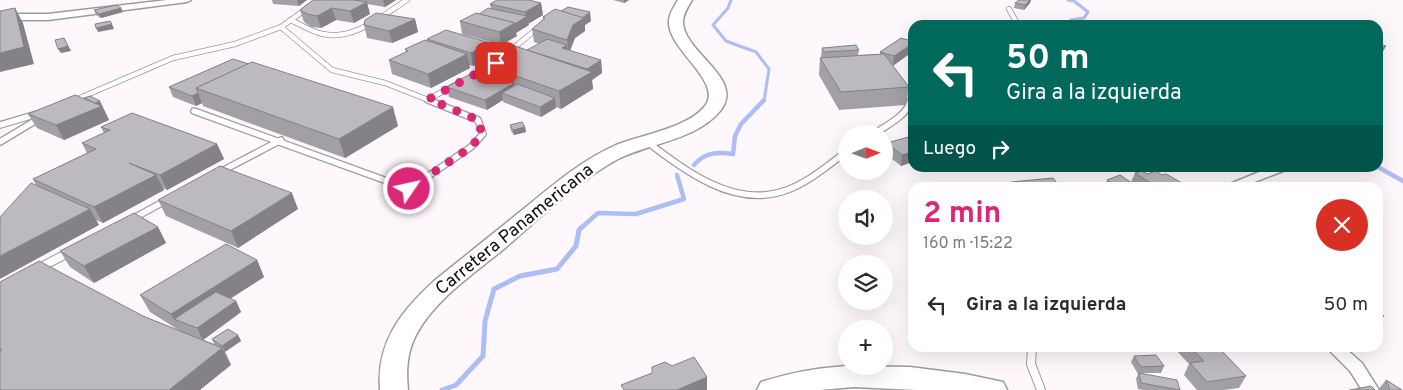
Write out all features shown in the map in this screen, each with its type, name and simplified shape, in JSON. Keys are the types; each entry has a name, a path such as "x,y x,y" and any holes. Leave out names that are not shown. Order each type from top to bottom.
{"highway":[{"name":"Carretera Panamericana","path":"394,387 393,366 402,336 426,302 574,178 604,159 645,140 690,125 708,114 718,99 718,92 712,79 675,27 675,16 684,0"},
{"path":"771,390 816,380 848,376 883,376 941,381 993,390"}],"street":[{"path":"0,17 48,17 186,0"},
{"path":"1242,182 1268,172"},
{"path":"1339,352 1356,367 1372,390"}],"lane":[{"path":"65,104 173,58 235,44 280,27 319,0"},
{"path":"291,20 326,36 339,35 363,26 407,0"},
{"path":"1009,9 1015,20"},
{"path":"0,23 48,17"},
{"path":"503,58 542,24"},
{"path":"194,111 281,140 354,169 393,181 409,189 471,147 482,134 478,120 429,99 385,82 332,70 280,27"},
{"path":"429,99 462,81"},
{"path":"0,125 47,112 0,142"},
{"path":"887,125 908,112"},
{"path":"210,177 281,140"},
{"path":"645,140 692,174 738,192 759,195 781,192 800,183 838,157"},
{"path":"123,224 176,196"},
{"path":"35,270 79,247"},
{"path":"1032,352 1031,364 1041,390"}],"building":[{"path":"313,0 354,0 367,2 350,11 332,8 317,16 300,10"},
{"path":"497,0 529,0 541,3 525,12 490,4"},
{"path":"1019,0 1030,0 1025,5 1015,3"},
{"path":"116,5 121,8 99,14 94,10"},
{"path":"568,7 590,12 582,18 561,11"},
{"path":"15,8 24,47 0,53 0,11"},
{"path":"488,8 527,16 515,24 479,14"},
{"path":"555,9 584,18 573,25 567,40 532,29 545,18 543,17"},
{"path":"376,13 415,19 389,31 364,25 365,20"},
{"path":"476,13 515,23 499,32 460,21"},
{"path":"110,21 112,24 96,28 95,24"},
{"path":"446,30 490,43 471,53 427,39"},
{"path":"64,38 68,46 58,49 55,40"},
{"path":"901,38 908,40 908,47 894,56 880,52"},
{"path":"547,39 567,45 562,48 601,60 587,69 527,50"},
{"path":"425,40 467,54 428,74 389,60 408,51 405,49"},
{"path":"512,45 592,72 559,91 476,62"},
{"path":"856,45 859,50 824,52 822,48"},
{"path":"884,54 908,87 841,92 820,58"},
{"path":"233,59 249,64 196,88 198,93 192,96 169,87"},
{"path":"252,62 393,107 339,139 196,88"},
{"path":"477,70 514,83 485,100 447,87"},
{"path":"517,84 555,98 540,107 502,93"},
{"path":"75,95 102,106 56,125 28,114"},
{"path":"90,96 100,101 95,103 84,98"},
{"path":"132,113 217,144 160,175 129,163 156,175 94,207 33,179 96,149 82,143 110,130 101,127"},
{"path":"522,122 525,127 513,130 510,125"},
{"path":"908,137 908,153 902,155 893,148 893,141"},
{"path":"220,166 292,193 231,231 158,200"},
{"path":"1144,172 1147,174 1158,172 1162,175 1166,174 1180,182 1149,182 1135,173"},
{"path":"1120,175 1130,182 1110,182 1107,180"},
{"path":"1053,178 1056,182 1011,182"},
{"path":"31,183 90,209 0,256 0,217"},
{"path":"134,213 158,227 84,266 60,251"},
{"path":"226,244 257,260 171,314 140,295"},
{"path":"39,261 143,316 222,348 169,390 0,390 0,351 2,350 0,348 0,282"},
{"path":"216,292 236,301 197,328 174,319"},
{"path":"228,329 238,335 222,346 212,339"},
{"path":"1195,352 1223,352 1246,376 1207,382 1190,363 1204,361"},
{"path":"1156,355 1164,366 1141,367 1134,356"},
{"path":"694,357 707,377 677,390 624,390 621,385 652,373 652,367 665,362 672,366"},
{"path":"1139,373 1177,380 1180,390 1141,383"},
{"path":"1386,380 1402,390 1390,390"},
{"path":"1371,386 1375,390 1350,390"}],"waterway":[{"path":"731,0 728,8 713,25 726,41 756,52 769,69 764,101"},
{"path":"1068,0 1074,1 1088,12 1084,18 1071,20"},
{"path":"694,165 707,155 733,154 735,136 741,124 764,100"},
{"path":"1383,170 1403,181"},
{"path":"580,229 598,213 636,214 684,199 677,175"},
{"path":"442,390 456,385 483,356 485,321 494,289 520,276 557,269 576,246 580,229"}],"route":[{"path":"409,189 471,147 482,134 478,120 429,99 496,63"}]}
